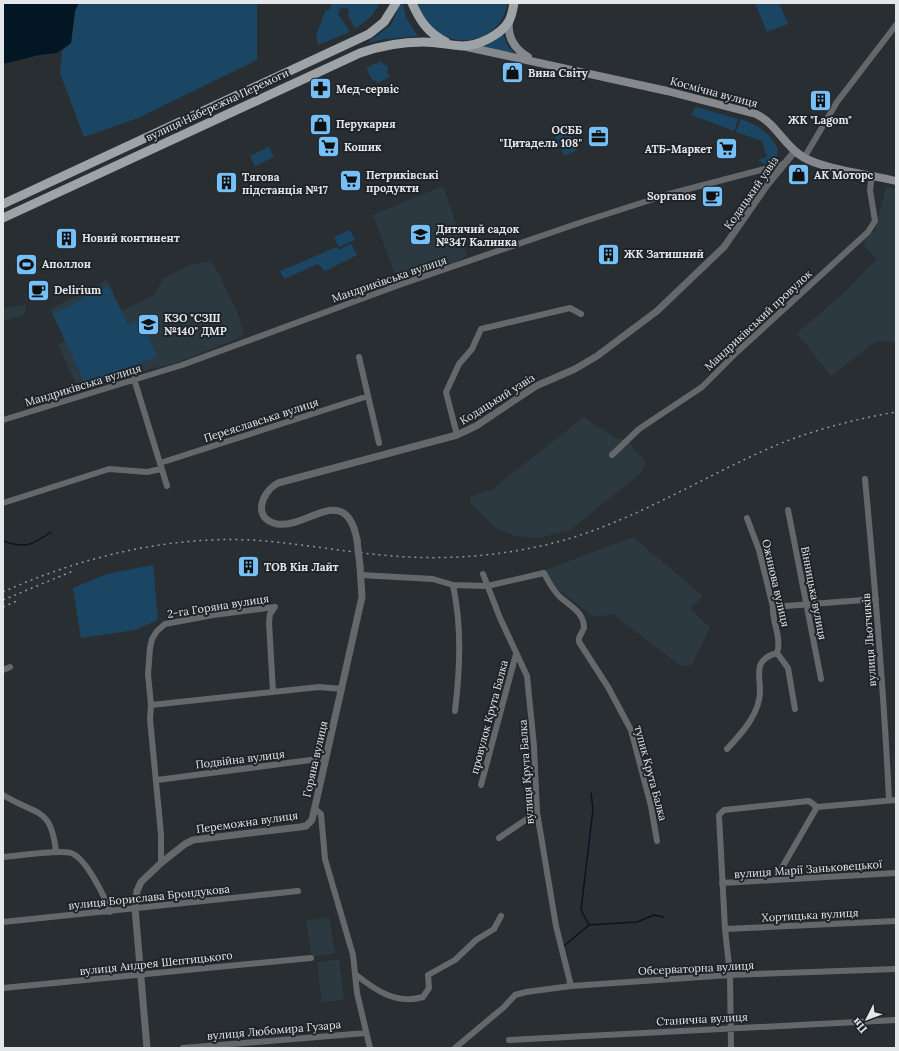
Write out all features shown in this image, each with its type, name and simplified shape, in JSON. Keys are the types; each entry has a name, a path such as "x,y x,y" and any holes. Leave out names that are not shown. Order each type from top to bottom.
{"main road":[{"name":"вулиця Набережна Перемоги","path":"389,14 392,3"},
{"name":"вулиця Набережна Перемоги","path":"3,204 369,34 384,22 396,3"},
{"path":"509,21 514,3"},
{"name":"вулиця Набережна Перемоги","path":"414,6 421,22 429,31 449,43"},
{"name":"вулиця Набережна Перемоги","path":"3,218 353,56 378,47 404,42 449,43 462,46 473,44 493,36 509,21"},
{"name":"Космічна вулиця","path":"509,21 511,40 522,53 534,61"},
{"name":"Космічна вулиця","path":"462,46 534,61 711,102 756,114 770,123 795,151 804,158 826,165 896,181"},
{"path":"33,190 38,201"}],"street":[{"path":"804,158 850,82 896,25"},
{"name":"Кодацький узвіз","path":"360,566 357,540 352,522 345,515 334,511 319,512 284,524 272,522 263,513 262,508 264,495 272,486 278,483 457,435 476,426 530,389 575,369 597,356 657,311 724,248 795,151"},
{"name":"Мандриківська вулиця","path":"3,420 182,365 399,285 579,222 683,190 784,164"},
{"name":"Мандриківський провулок","path":"612,455 639,429 702,387 736,353 868,232 875,221 870,190 872,175"},
{"path":"457,435 446,392 459,364 472,349 481,329 570,308 581,314"},
{"path":"359,357 379,443"},
{"path":"134,380 167,486"},
{"name":"Переяславська вулиця","path":"3,503 109,469 147,472 368,396"},
{"name":"вулиця Льотчиків","path":"865,479 886,728 889,800"},
{"name":"Вінницька вулиця","path":"788,510 821,679"},
{"name":"Ожинова вулиця","path":"747,518 759,550 773,607 772,616 779,644 777,653"},
{"name":"Горяна вулиця","path":"360,566 362,597 315,809 321,814 325,859 353,954 357,993 370,1048"},
{"name":"тупик Крута Балка","path":"487,586 544,573 560,597 576,609 580,615 584,628 579,638 579,642 608,687 631,730 651,806 657,841"},
{"path":"361,575 407,579 433,579 454,585 487,586 483,574"},
{"path":"454,585 460,625 455,711"},
{"name":"вулиця Крута Балка","path":"487,586 527,676 534,746 537,812 556,926 571,986"},
{"path":"773,607 876,599"},
{"name":"2-га Горяна вулиця","path":"161,863 161,834 150,719 152,705 148,674 150,648 155,635 165,624 214,615 275,607 270,614 269,622 273,692"},
{"path":"727,749 747,727 760,699 758,674 762,660 768,656 777,653 788,668 795,709"},
{"name":"провулок Крута Балка","path":"481,785 516,654"},
{"path":"3,670 10,667"},
{"path":"152,705 320,687 342,689"},
{"name":"Подвійна вулиця","path":"157,780 326,758"},
{"path":"3,795 44,816 50,822 54,832 56,852"},
{"path":"731,1048 730,975 725,929 719,817 722,811 808,801 817,806 896,800"},
{"path":"776,878 817,806"},
{"name":"Переможна вулиця","path":"147,1048 135,908 137,890 141,882 161,863 185,844 193,840 306,826 312,820 315,809"},
{"path":"499,838 537,812"},
{"path":"3,857 56,852 66,852 78,857 106,901 110,912"},
{"name":"вулиця Марії Заньковецької","path":"722,883 776,878 896,873"},
{"name":"вулиця Борислава Брондукова","path":"3,922 110,912 298,891"},
{"path":"354,974 383,994 410,1000 423,997 429,988 428,975 456,960 476,940 494,930 501,916"},
{"name":"Хортицька вулиця","path":"725,929 896,921"},
{"name":"вулиця Андрея Шептицького","path":"3,988 311,958"},
{"name":"Обсерваторна вулиця","path":"455,1048 504,1007 510,999 520,993 571,986 730,975 896,969"},
{"name":"Станична вулиця","path":"509,1040 896,1020"},
{"name":"вулиця Любомира Гузара","path":"183,1048 366,1033"}],"shaded area":[{"path":"3,3 79,3 75,11 71,43 57,53 39,55 3,64"},
{"path":"79,3 257,3 257,60 138,118 84,137 60,73 62,51 71,43 75,11"},
{"path":"332,3 379,3 370,18 355,28 348,16 349,9 341,7 338,14 350,32 318,45 316,35 326,9 329,10"},
{"path":"401,3 403,3 406,18 418,36 385,39 367,43 391,25"},
{"path":"418,3 507,3 502,19 491,31 478,38 463,40 448,38 435,31 424,19"},
{"path":"755,3 779,3 788,24 767,32"},
{"path":"503,33 507,45 516,55 481,48"},
{"path":"381,61 383,65 388,66 387,72 390,77 377,83 375,80 373,81 366,68"},
{"path":"696,107 738,119 734,131 691,115"},
{"path":"741,119 753,124 767,133 778,149 776,160 763,164 758,160 767,157 762,141 736,132"},
{"path":"567,127 577,150 564,156 554,133"},
{"path":"269,147 274,157 255,166 250,156"},
{"name":"Дитячий садок №347 Калинка","path":"443,186 467,255 454,264 407,279 397,279 373,215"},
{"path":"886,187 896,189 896,342 876,341 831,376 797,333 844,293 877,259 865,247 864,240 875,230"},
{"path":"350,230 355,240 339,247 334,237"},
{"path":"351,244 357,255 325,271 318,264 284,279 280,271 337,247 338,250"},
{"name":"КЗО \"СЗШ №140\" ДМР","path":"210,261 215,266 238,314 244,334 242,337 173,364 154,368 88,390 86,385 78,388 58,345 65,341 50,309 107,280 121,311 154,295 163,279 191,265"},
{"path":"109,285 128,325 140,319 157,356 88,390 53,314"},
{"path":"26,304 25,314 3,321 3,309"},
{"path":"584,417 616,439 626,440 630,443 635,449 633,450 642,457 645,463 641,473 570,530 538,538 516,536 495,528 471,503 470,497 491,490"},
{"path":"633,537 703,596 690,609 710,627 692,665 681,666 613,614 594,617 556,587 543,571"},
{"path":"153,565 158,620 135,630 81,638 73,588 107,574"},
{"path":"329,917 335,953 312,957 306,921"},
{"path":"339,959 344,1000 322,1002 317,963"}],"waterway":[{"path":"3,541 18,545 34,543 51,532"},
{"path":"591,793 593,809 581,910 589,925 637,922 654,915 663,917"},
{"path":"564,946 589,925"}],"railway":[{"path":"3,592 94,559 156,545 188,542 252,540 401,557 438,558 494,554 531,548 596,530 658,503 779,444 837,425 896,412"},
{"path":"3,600 73,571"},
{"path":"3,607 19,600"}],"place":[{"name":"Вина Світу","path":"512,73"},
{"name":"Мед-сервіс","path":"321,89"},
{"name":"ЖК \"Lagom\"","path":"820,100"},
{"name":"Перукарня","path":"320,124"},
{"name":"ОСББ \"Цитадель 108\"","path":"598,136"},
{"name":"Кошик","path":"328,147"},
{"name":"АТБ-Маркет","path":"727,149"},
{"name":"АК Моторс","path":"798,175"},
{"name":"Петриківські продукти","path":"350,181"},
{"name":"Тягова пiдстанцiя №17","path":"226,183"},
{"name":"Sopranos","path":"712,196"},
{"name":"Дитячий садок №347 Калинка","path":"420,235"},
{"name":"Новий континент","path":"67,238"},
{"name":"ЖК Затишний","path":"608,254"},
{"name":"Аполлон","path":"26,264"},
{"name":"Delirium","path":"38,290"},
{"name":"КЗО \"СЗШ №140\" ДМР","path":"149,324"},
{"name":"ТОВ Кін Лайт","path":"249,567"}]}
